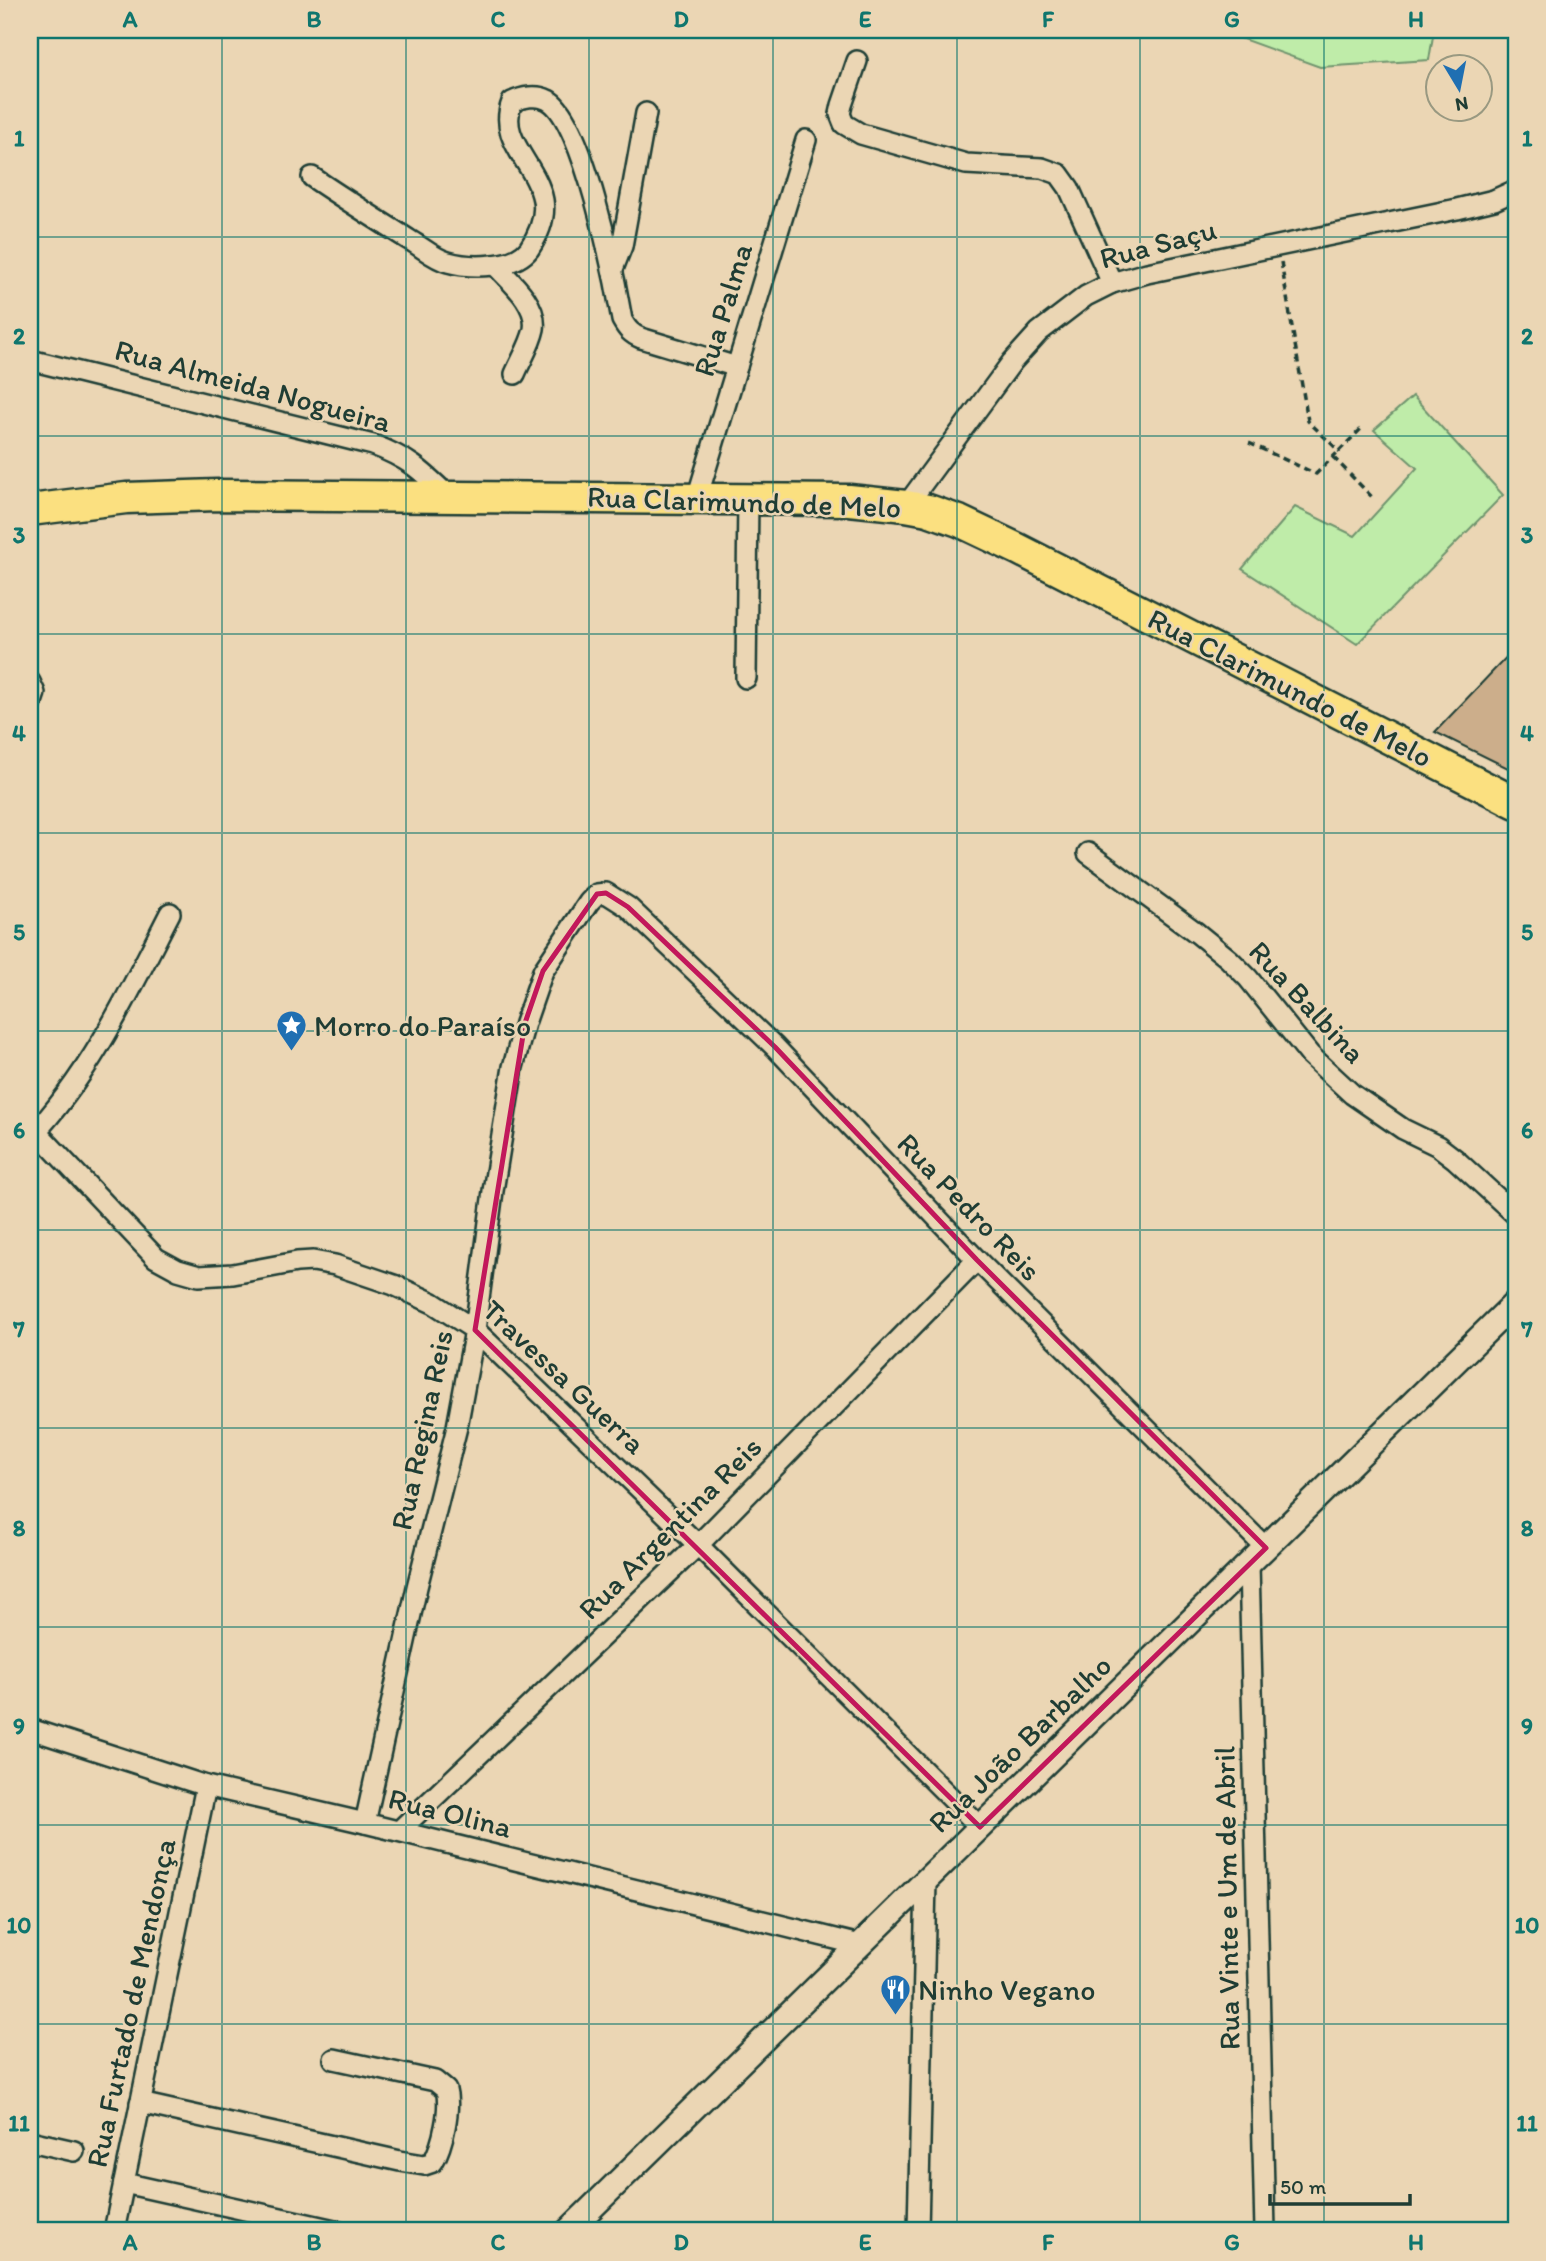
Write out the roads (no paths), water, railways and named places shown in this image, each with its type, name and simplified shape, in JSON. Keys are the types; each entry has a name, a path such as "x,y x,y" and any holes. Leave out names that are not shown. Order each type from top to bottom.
{"main road":[{"name":"Rua Clarimundo de Melo","path":"30,510 126,498 217,495 748,498 849,500 906,506 959,521 1018,549 1516,803"}],"street":[{"path":"857,61 840,114 844,124 861,134 966,164 1042,168 1059,174 1069,188 1112,283"},
{"path":"312,177 445,262 473,266 495,265 525,254 537,237 543,220 539,182 510,134 507,122 512,102 521,97 549,100 569,127 593,189 622,320 632,334 737,367"},
{"path":"613,270 622,246 646,113"},
{"name":"Rua Palma","path":"697,498 806,140"},
{"name":"Rua Saçu","path":"906,506 1013,362 1039,332 1086,296 1112,283 1147,273 1457,209 1494,200 1516,190"},
{"path":"495,265 525,299 533,316 534,327 515,374"},
{"name":"Rua Almeida Nogueira","path":"30,359 373,445 418,466 448,496"},
{"path":"746,678 748,498"},
{"path":"30,682 34,693 30,708"},
{"name":"Rua Balbina","path":"1088,853 1229,959 1248,978 1310,1055 1352,1094 1403,1129 1438,1146 1516,1215"},
{"name":"Rua Regina Reis","path":"365,1823 417,1587 457,1427 475,1330 513,1067 533,998 544,971 581,910 597,894 606,893 628,907"},
{"name":"Rua Pedro Reis","path":"628,907 775,1047 976,1260 1266,1548"},
{"path":"33,1135 66,1096 85,1066 133,985 170,913"},
{"name":"Travessa Guerra","path":"33,1135 156,1258 178,1270 199,1276 216,1276 297,1262 313,1261 335,1265 394,1285 433,1303 475,1330 698,1545 980,1827"},
{"name":"Rua Argentina Reis","path":"399,1832 698,1545 976,1260"},
{"name":"Rua João Barbalho","path":"568,2231 1516,1303"},
{"name":"Rua Vinte e Um de Abril","path":"1250,1564 1265,2231"},
{"name":"Rua Olina","path":"30,1729 206,1786 860,1945"},
{"name":"Rua Furtado de Mendonça","path":"114,2231 206,1786"},
{"path":"918,2231 926,1881"},
{"path":"140,2103 400,2161 424,2165 433,2162 438,2155 448,2109 446,2090 435,2081 334,2059"},
{"path":"30,2141 74,2151"},
{"path":"126,2173 339,2231"}],"place":[{"name":"Morro do Paraíso","path":"291,1053"},
{"name":"Ninho Vegano","path":"895,2017"}]}
